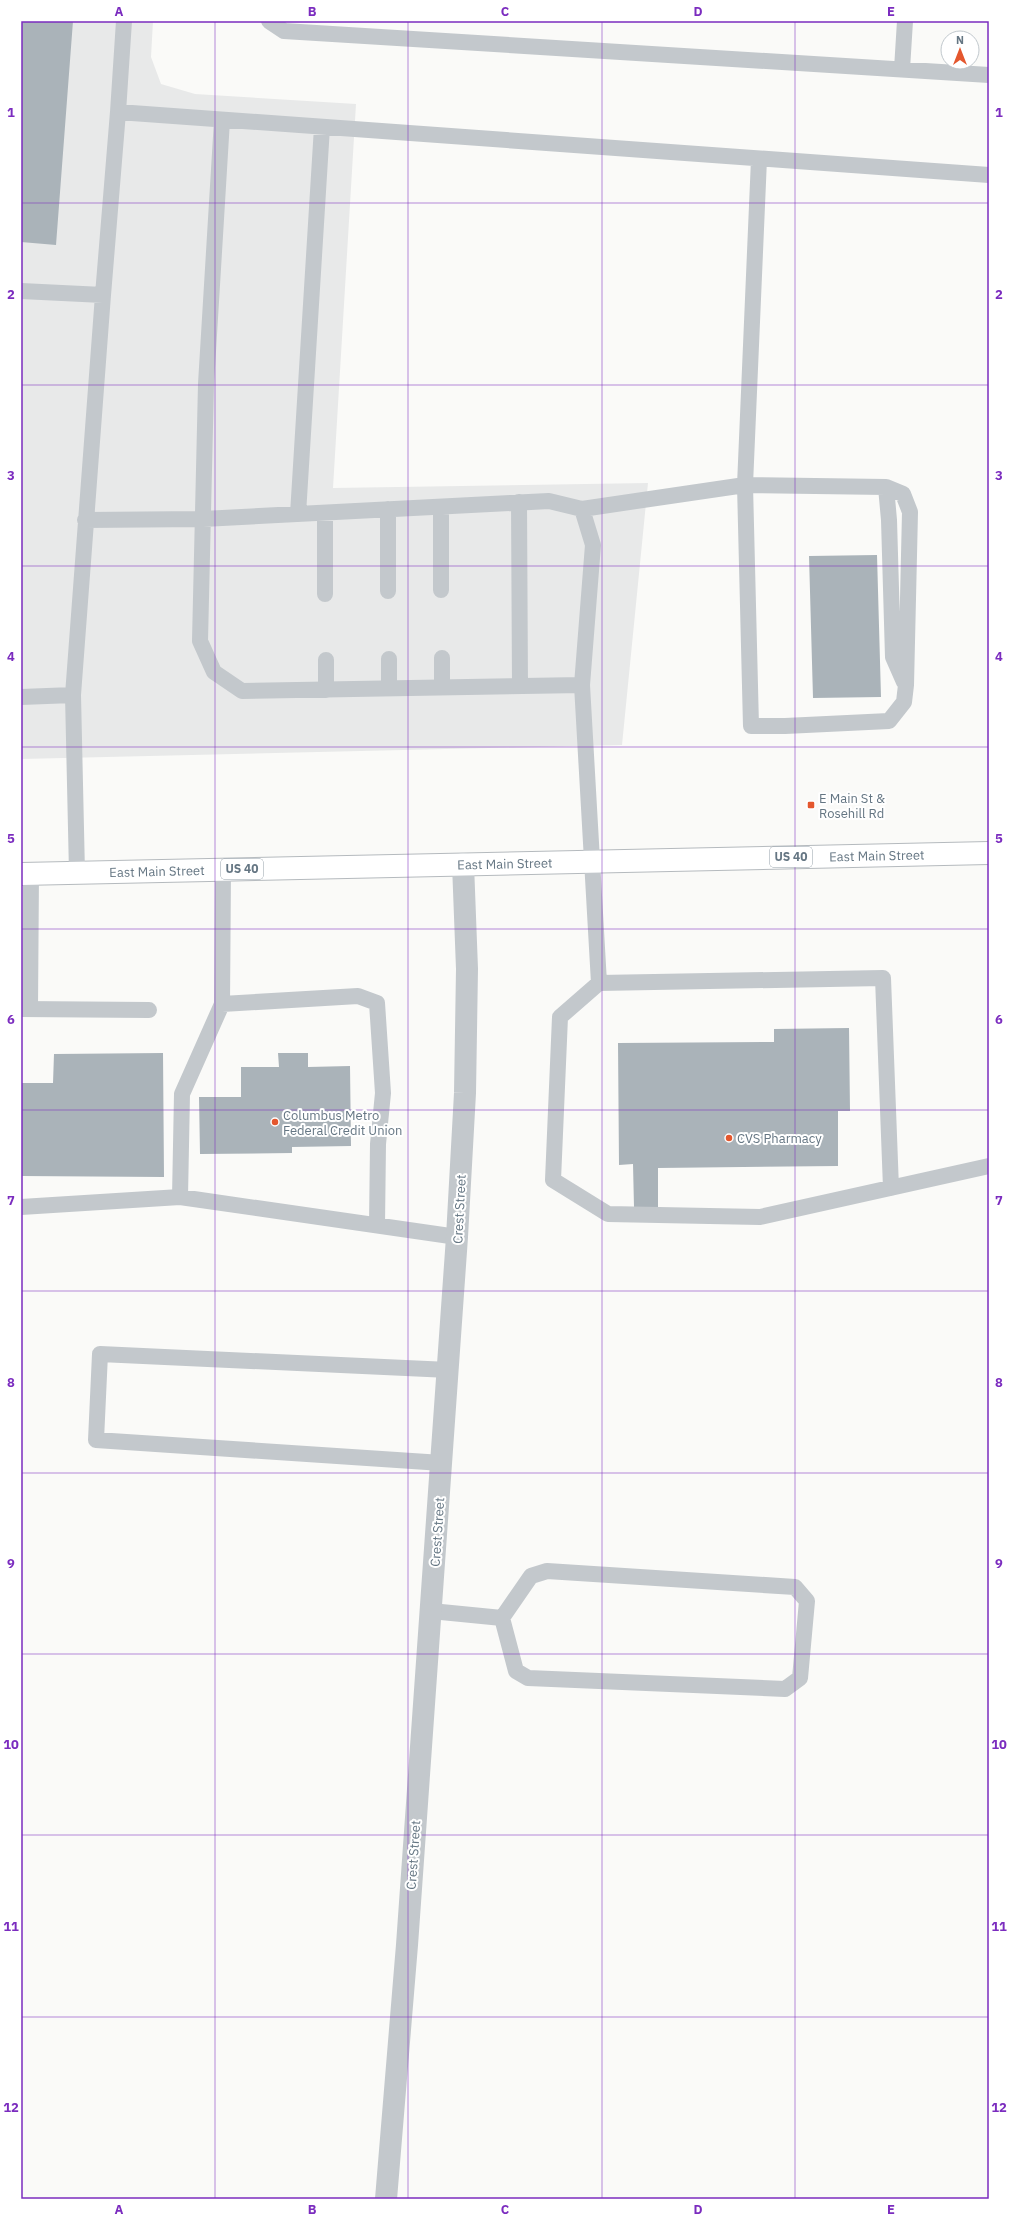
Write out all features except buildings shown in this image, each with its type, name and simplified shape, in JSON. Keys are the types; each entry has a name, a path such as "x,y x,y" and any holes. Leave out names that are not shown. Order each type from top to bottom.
{"main road":[{"name":"East Main Street","path":"26,874 989,853"}],"street":[{"name":"Crest Street","path":"386,2199 449,1370 457,1237 465,1092 467,977 463,864"}],"lane":[{"path":"77,873 73,695 85,520 124,21"},
{"path":"269,21 284,31 989,75"},
{"path":"902,69 905,21"},
{"path":"118,112 989,175"},
{"path":"222,120 206,384 200,641 214,672 242,691 582,685"},
{"path":"298,514 322,127"},
{"path":"85,520 203,519 549,501 582,510 745,485 886,487 903,494 910,512 906,685 904,702 889,721 785,726 752,726 745,485 759,159"},
{"path":"21,291 102,296"},
{"path":"886,487 889,520 893,657 906,685"},
{"path":"519,502 520,686"},
{"path":"441,507 441,590"},
{"path":"388,510 388,591"},
{"path":"582,510 593,545 582,685 599,983"},
{"path":"325,513 325,594"},
{"path":"442,658 442,687"},
{"path":"389,659 389,688"},
{"path":"326,660 326,690"},
{"path":"21,697 73,695"},
{"path":"180,1197 182,1094 222,1004 223,870"},
{"path":"26,874 26,1008 149,1010"},
{"path":"890,1188 883,978 599,983 560,1017 553,1180 608,1214 760,1217 989,1166"},
{"path":"222,1004 358,996 377,1003 383,1093 378,1144 378,1225"},
{"path":"21,1207 180,1197 457,1237"},
{"path":"442,1463 96,1440 100,1354 449,1370"},
{"path":"547,1571 795,1587 807,1601 800,1678 785,1689 528,1678 516,1671 502,1618 530,1576 547,1571"},
{"path":"431,1611 502,1618"}],"shaded area":[{"path":"21,21 153,21 151,57 161,84 195,94 356,104 333,488 648,483 622,745 21,759"}],"place":[{"name":"E Main St & Rosehill Rd","path":"811,805"},
{"name":"Columbus Metro Federal Credit Union","path":"275,1122"},
{"name":"CVS Pharmacy","path":"729,1138"}]}
